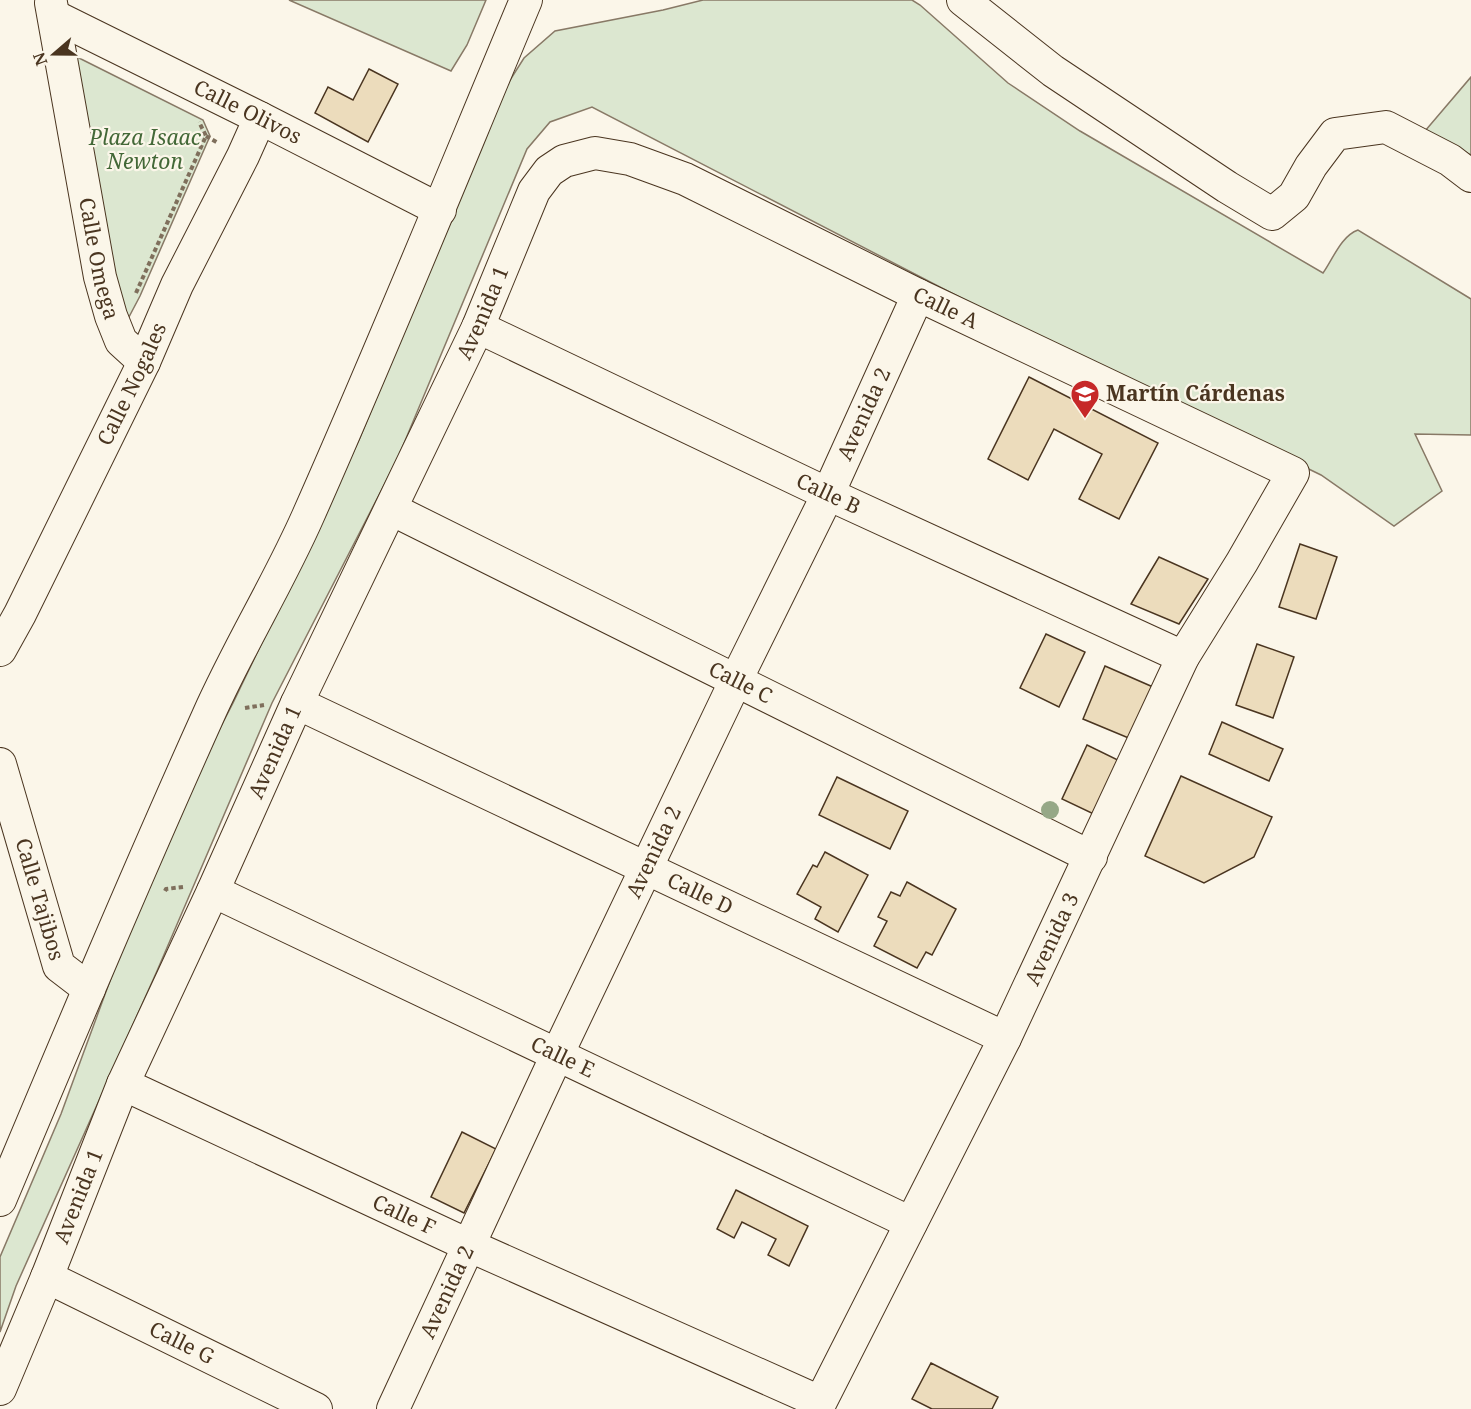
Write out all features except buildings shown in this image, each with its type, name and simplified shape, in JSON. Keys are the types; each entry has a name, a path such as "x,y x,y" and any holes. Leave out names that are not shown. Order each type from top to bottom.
{"street":[{"path":"0,1200 132,886 209,714 307,520 440,210 526,0"},
{"path":"963,0 1053,71 1227,187 1272,214 1294,196 1311,165 1335,134 1386,127 1450,160 1471,176"},
{"name":"Calle Olivos","path":"52,8 440,210"},
{"name":"Calle Omega","path":"52,8 100,277 111,316 122,340 144,362"},
{"name":"Calle Nogales","path":"0,650 144,362 177,285 260,118"},
{"name":"Calle A","path":"596,153 630,159 686,180 918,296 1293,473"},
{"name":"Avenida 1","path":"0,1389 123,1084 297,703 478,327 534,191 549,171 564,161 596,153"},
{"name":"Avenida 2","path":"393,1409 557,1055 736,680 828,494 918,296"},
{"name":"Calle B","path":"478,327 828,494 1183,657"},
{"name":"Avenida 3","path":"819,1406 1005,1038 1183,657 1242,562 1293,473"},
{"name":"Calle C","path":"391,509 1090,857"},
{"name":"Calle D","path":"297,703 1005,1038"},
{"name":"Calle Tajibos","path":"0,764 59,966 89,989"},
{"name":"Calle E","path":"213,891 911,1223"},
{"name":"Calle F","path":"123,1084 819,1406"},
{"name":"Calle G","path":"47,1277 316,1409"}],"path":[{"path":"132,302 206,136 200,123 190,118"},
{"path":"209,714 272,704 297,703"},
{"path":"132,886 161,899 166,889 194,885 213,891"}],"green space":[{"path":"289,0 486,0 467,45 451,71"},
{"path":"703,0 912,0 1008,83 1080,131 1323,273 1342,243 1358,230 1471,299 1471,435 1415,434 1442,491 1394,526 1321,475 1025,331 592,107 550,122 527,149 397,460 272,703 157,971 16,1286 0,1332 0,1257 61,1114 161,842 233,703 359,440 505,88 524,58 555,31"},
{"name":"Plaza Isaac Newton","path":"75,56 203,120 210,136 140,296 120,334"},
{"path":"1471,77 1471,155 1425,131"}],"place":[{"name":"Martín Cárdenas","path":"1085,420"}]}
